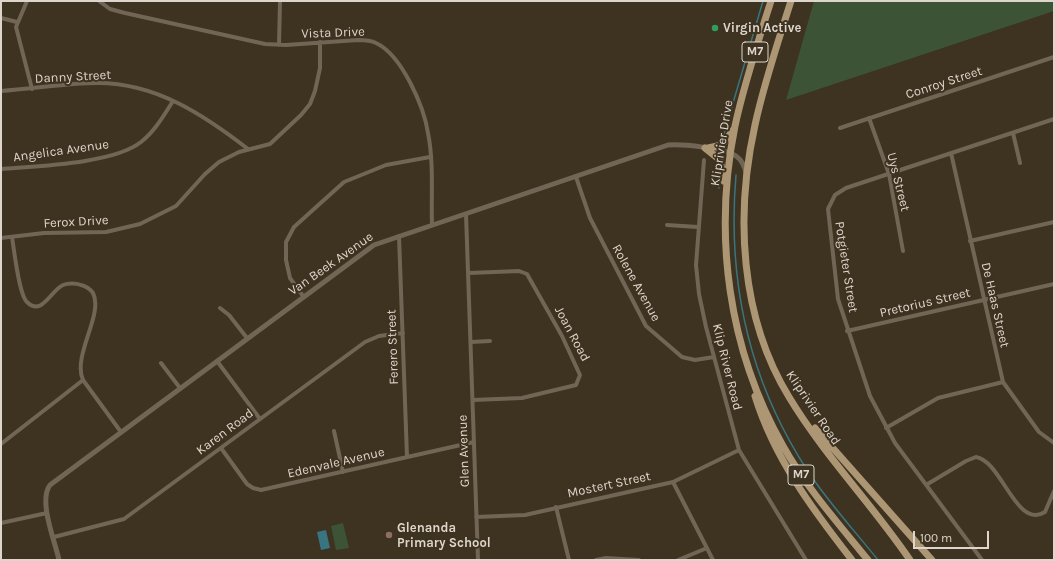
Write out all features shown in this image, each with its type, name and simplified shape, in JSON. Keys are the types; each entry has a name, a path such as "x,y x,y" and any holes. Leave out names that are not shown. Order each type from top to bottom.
{"main road":[{"name":"Kliprivier Drive","path":"726,197 730,154 735,127 771,1"},
{"name":"M7","path":"747,175 761,100 791,1"},
{"path":"706,148 722,145 735,127"},
{"path":"706,148 722,163 726,197"},
{"name":"Kliprivier Road","path":"747,175 746,252 749,288 754,316 772,365 790,398 910,560"},
{"name":"M7","path":"726,197 725,241 730,296 741,348 752,380 783,446 798,470 815,495 868,560"},
{"path":"752,380 757,404 781,457 807,501 852,560"},
{"path":"800,412 832,446 932,560"}],"street":[{"path":"27,1 17,22 18,35 32,89"},
{"name":"Vista Drive","path":"99,1 110,9 124,13 234,38 279,45 320,42 370,41 377,43 388,53 407,78 424,117 428,133 430,157 432,225"},
{"path":"279,45 280,1"},
{"path":"1,18 17,22"},
{"name":"Ferox Drive","path":"1,238 44,234 102,232 140,224 176,206 212,167 226,158 248,149 272,142 310,104 320,68 320,42"},
{"name":"Conroy Street","path":"840,128 1054,57"},
{"name":"Danny Street","path":"1,91 98,83 115,84 149,90 207,118 248,149"},
{"name":"Angelica Avenue","path":"1,169 71,163 123,152 141,142 150,134 173,101"},
{"name":"Uys Street","path":"869,118 889,174 903,251"},
{"name":"Potgieter Street","path":"982,560 886,428 870,396 847,331 836,287 828,222 829,206 833,198 840,191 1054,119"},
{"path":"1013,133 1020,162"},
{"name":"Van Beek Avenue","path":"47,513 45,496 47,490 53,482 369,248 400,236 668,145 683,144 730,154 737,157 742,162 747,175"},
{"name":"De Haas Street","path":"951,153 1003,382 1039,432 1054,443"},
{"path":"303,296 290,278 286,260 286,242 294,227 344,182 386,165 430,157"},
{"name":"Klip River Road","path":"704,160 698,227 697,275 702,309 714,357 739,450 806,560"},
{"name":"Rolene Avenue","path":"576,177 590,218 646,326 682,357 695,360 714,357"},
{"name":"Glen Avenue","path":"466,214 478,560"},
{"path":"970,241 1054,222"},
{"path":"667,225 698,227"},
{"name":"Ferero Street","path":"400,236 407,457"},
{"path":"12,237 22,293 28,304 35,307 39,306 49,299 59,287 68,284 83,285 93,294 95,306 80,366 83,380 121,432"},
{"name":"Joan Road","path":"469,273 519,271 527,274 562,336 580,375 576,385 564,390 522,398 473,400"},
{"name":"Pretorius Street","path":"847,331 1054,284"},
{"path":"220,308 232,319 247,338"},
{"name":"Karen Road","path":"54,537 124,519 369,339 379,336 403,333"},
{"path":"471,342 490,341"},
{"path":"217,361 260,419"},
{"path":"161,363 180,388"},
{"path":"1,444 83,380"},
{"path":"886,428 938,398 1003,382"},
{"path":"334,431 343,472"},
{"name":"Edenvale Avenue","path":"221,448 247,484 258,490 474,442"},
{"name":"Mostert Street","path":"476,517 521,516 673,482 739,450"},
{"path":"926,485 966,461 976,457 987,461 1020,507 1028,514 1038,515 1045,512 1054,491"},
{"path":"673,482 713,560"},
{"path":"556,507 569,560"},
{"path":"1,523 47,513 59,560"},
{"path":"678,560 707,548"},
{"path":"596,560 612,558 639,560"}],"green space":[{"path":"814,1 1054,1 1054,11 786,100"},
{"path":"343,523 349,548 336,550 331,526"}],"water":[{"path":"326,530 330,548 321,550 317,532"}],"waterway":[{"path":"723,137 763,1"},
{"path":"719,172 719,188"},
{"path":"736,175 734,214 735,253 739,291 746,328 756,365 787,436 807,470 832,505 878,560"}],"place":[{"name":"Virgin Active","path":"715,28"},
{"name":"Glenanda Primary School","path":"389,535"}]}
